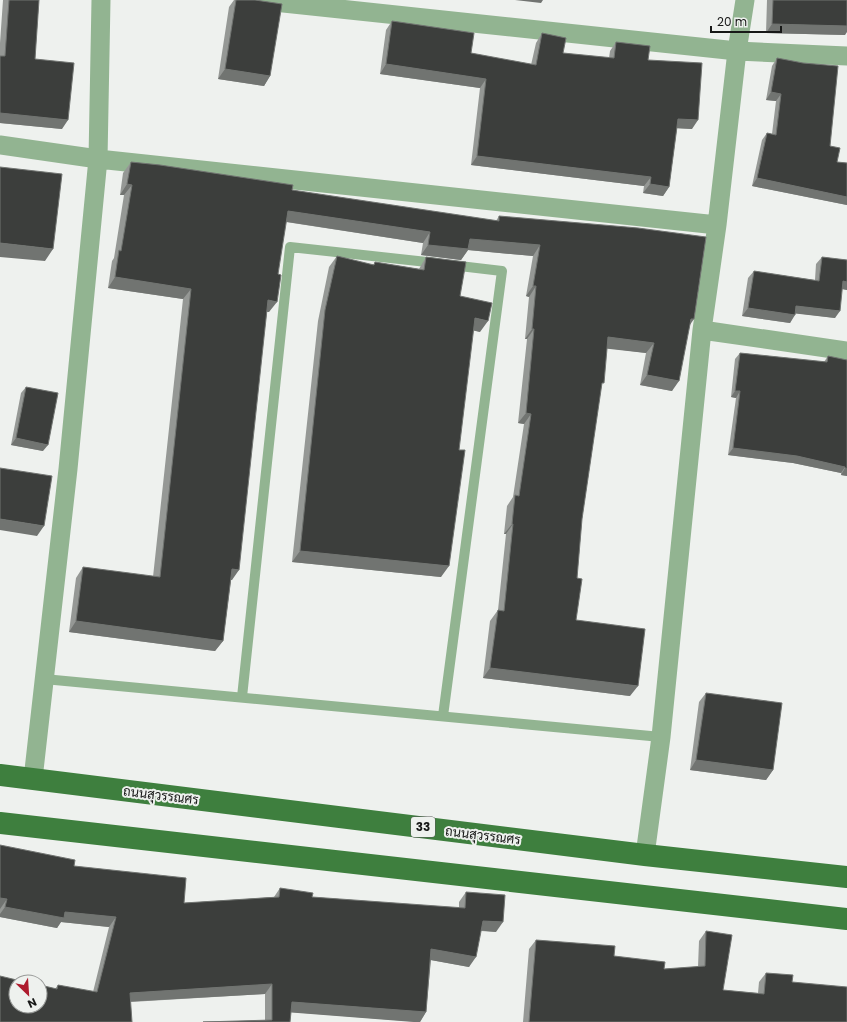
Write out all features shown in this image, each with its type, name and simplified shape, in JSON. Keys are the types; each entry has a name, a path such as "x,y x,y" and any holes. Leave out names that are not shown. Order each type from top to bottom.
{"main road":[{"name":"ถนนสุวรรณศร","path":"0,775 645,855 847,877"},
{"path":"0,823 847,919"}],"street":[{"path":"33,779 68,469 98,159 101,0"},
{"path":"255,0 737,51 847,56"},
{"path":"645,855 660,737 702,330 717,225 737,51 745,0"},
{"path":"0,145 98,159 717,225"},
{"path":"702,330 847,351"}],"lane":[{"path":"242,698 290,246 502,271 443,716"},
{"path":"44,679 660,737"}],"building":[{"path":"9,0 39,0 35,59 74,63 68,120 0,113 0,56 5,56"},
{"path":"236,0 255,0 282,4 270,76 225,69"},
{"path":"773,0 847,0 847,26 772,24"},
{"path":"392,21 474,33 471,53 536,65 542,33 566,38 563,53 614,58 616,42 650,46 648,60 702,63 698,120 678,119 669,187 650,184 651,177 477,156 486,79 386,64"},
{"path":"777,58 803,63 838,66 830,146 840,148 837,162 847,163 847,197 757,178 767,133 776,135 781,94 771,92"},
{"path":"131,162 293,185 292,190 499,221 499,216 638,228 706,237 694,319 691,319 679,381 647,375 654,343 608,337 604,383 602,383 582,519 577,578 582,579 576,620 645,629 638,686 490,668 498,610 504,611 515,495 519,496 531,414 526,413 534,329 532,329 536,286 533,286 540,245 470,239 468,249 428,245 430,232 288,211 278,274 281,275 277,302 268,300 239,570 232,569 223,641 76,621 83,567 160,577 191,289 115,277 132,185 127,184"},
{"path":"0,167 62,174 53,249 0,243"},
{"path":"337,256 374,265 375,262 424,270 426,257 466,262 460,296 492,303 488,321 475,318 459,450 465,450 449,566 300,551 325,310"},
{"path":"822,257 847,260 847,282 843,281 840,311 796,306 795,315 748,308 754,271 819,281"},
{"path":"740,353 827,362 828,356 847,360 847,469 845,467 797,456 733,448 740,391 735,391"},
{"path":"26,387 58,393 48,445 16,438"},
{"path":"0,468 52,476 44,526 0,519"},
{"path":"706,693 782,703 773,770 696,760"},
{"path":"0,845 75,860 74,866 186,878 184,903 279,897 280,888 313,893 312,897 465,908 466,892 505,895 503,922 483,921 476,957 431,949 426,1012 292,1002 290,1022 203,1022 272,1020 272,984 130,993 132,1022 0,1022 0,976 8,978 8,1014 48,1014 48,987 57,989 58,985 97,992 116,917 65,912 64,918 5,907 7,899 0,898"},
{"path":"706,931 732,935 723,990 764,994 766,973 793,975 792,982 847,987 847,1022 529,1022 536,940 615,946 614,956 665,962 664,969 705,966"}]}
